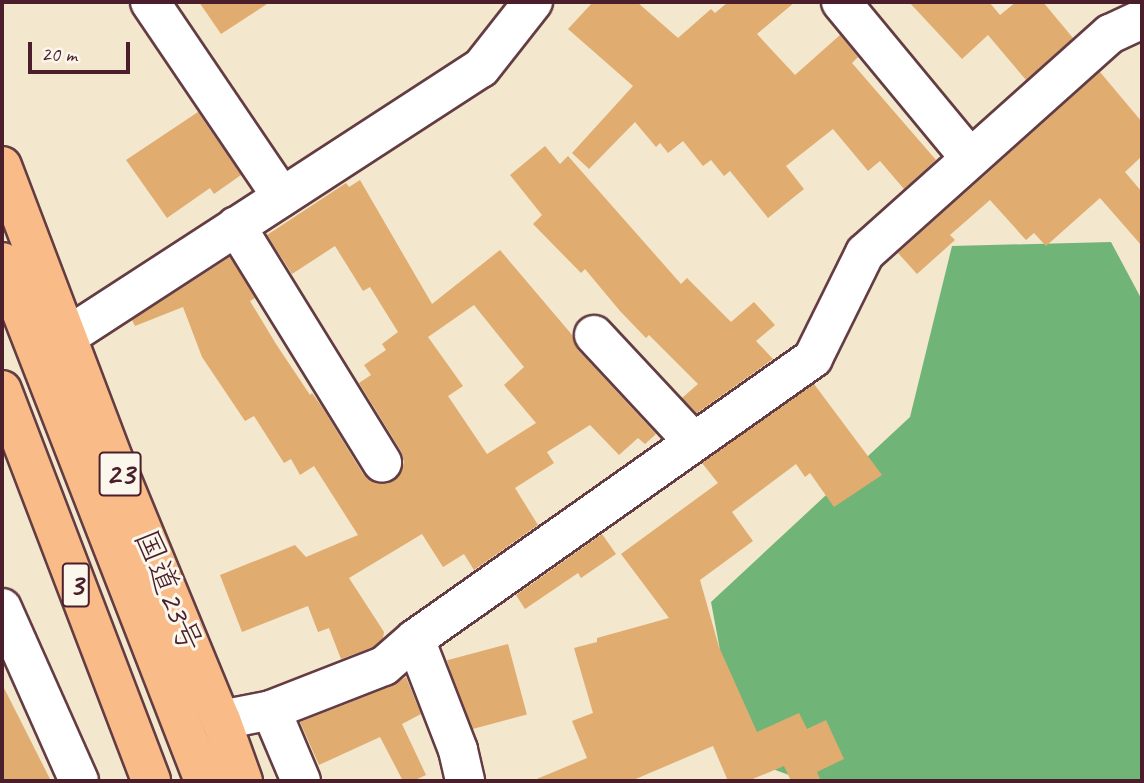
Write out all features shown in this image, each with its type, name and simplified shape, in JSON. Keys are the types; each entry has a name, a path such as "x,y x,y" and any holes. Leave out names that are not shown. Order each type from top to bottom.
{"highway":[{"name":"国道23号","path":"2,166 114,461 221,720 243,781"},
{"name":"3","path":"2,262 204,781"},
{"name":"3","path":"2,390 151,781"},
{"path":"2,429 138,781"}],"street":[{"path":"150,2 282,197"},
{"path":"68,336 481,68 533,2"},
{"path":"841,2 970,159"},
{"path":"221,720 271,710 384,666 415,639 813,358 865,253 1110,34 1142,19"},
{"path":"236,226 382,462"},
{"path":"594,335 693,441"},
{"path":"2,608 79,781"},
{"path":"415,639 458,750 465,781"},
{"path":"271,710 301,781"}],"green space":[{"path":"1111,242 1142,300 1142,781 805,781 740,757 711,602 910,417 952,246"}],"building":[{"path":"199,2 270,2 221,34"},
{"path":"593,2 637,2 678,38 711,9 715,13 728,2 795,2 757,34 795,75 840,35 858,57 852,63 936,160 904,189 880,161 868,171 833,129 786,166 804,189 768,218 730,171 724,176 711,160 703,166 683,141 668,153 660,143 656,147 635,122 589,169 572,153 633,86 568,29"},
{"path":"909,2 989,2 1000,15 1016,2 1043,2 1073,38 1026,80 988,35 962,59"},
{"path":"1100,72 1142,122 1142,156 1125,172 1142,192 1142,246 1100,198 1046,246 1034,233 1026,240 990,200 950,235 955,240 917,274 898,253"},
{"path":"198,112 241,175 214,194 210,188 167,218 126,160"},
{"path":"545,146 560,164 568,156 681,284 687,278 731,322 754,302 775,325 756,341 773,359 697,413 682,398 698,384 649,335 646,338 585,269 581,273 533,224 542,215 510,175"},
{"path":"360,180 432,304 500,250 573,336 578,350 656,434 645,444 638,438 619,455 590,425 547,452 554,463 515,488 538,525 474,570 464,554 443,567 422,534 349,578 384,632 383,638 373,647 341,659 329,628 318,632 308,606 242,632 220,575 295,545 306,557 358,535 314,466 300,475 291,459 284,463 254,416 245,421 202,357 183,307 135,326 132,320 230,257 255,298 250,301 276,344 310,395 312,393 322,407 363,474 371,481 382,484 394,480 401,473 404,462 401,451 359,383 371,375 364,365 386,350 382,344 398,332 370,287 363,291 335,246 292,274 267,235 346,183 349,187","holes":["474,305 524,367 504,385 536,423 487,454 448,396 463,386 428,337"]},
{"path":"814,384 882,475 834,507 810,473 805,477 796,464 732,512 753,541 700,580 719,647 757,732 799,713 807,729 826,720 844,759 817,772 821,781 791,781 784,766 748,781 728,781 713,746 631,781 532,781 587,758 572,721 593,713 574,648 597,642 597,638 669,618 621,554 718,483 702,463"},
{"path":"602,534 616,554 581,578 578,573 525,609 516,595"},
{"path":"508,644 527,715 466,731 447,660"},
{"path":"406,677 421,714 402,724 426,775 413,781 403,781 380,737 319,765 300,722 392,686"},
{"path":"2,684 51,781 2,781"}]}
